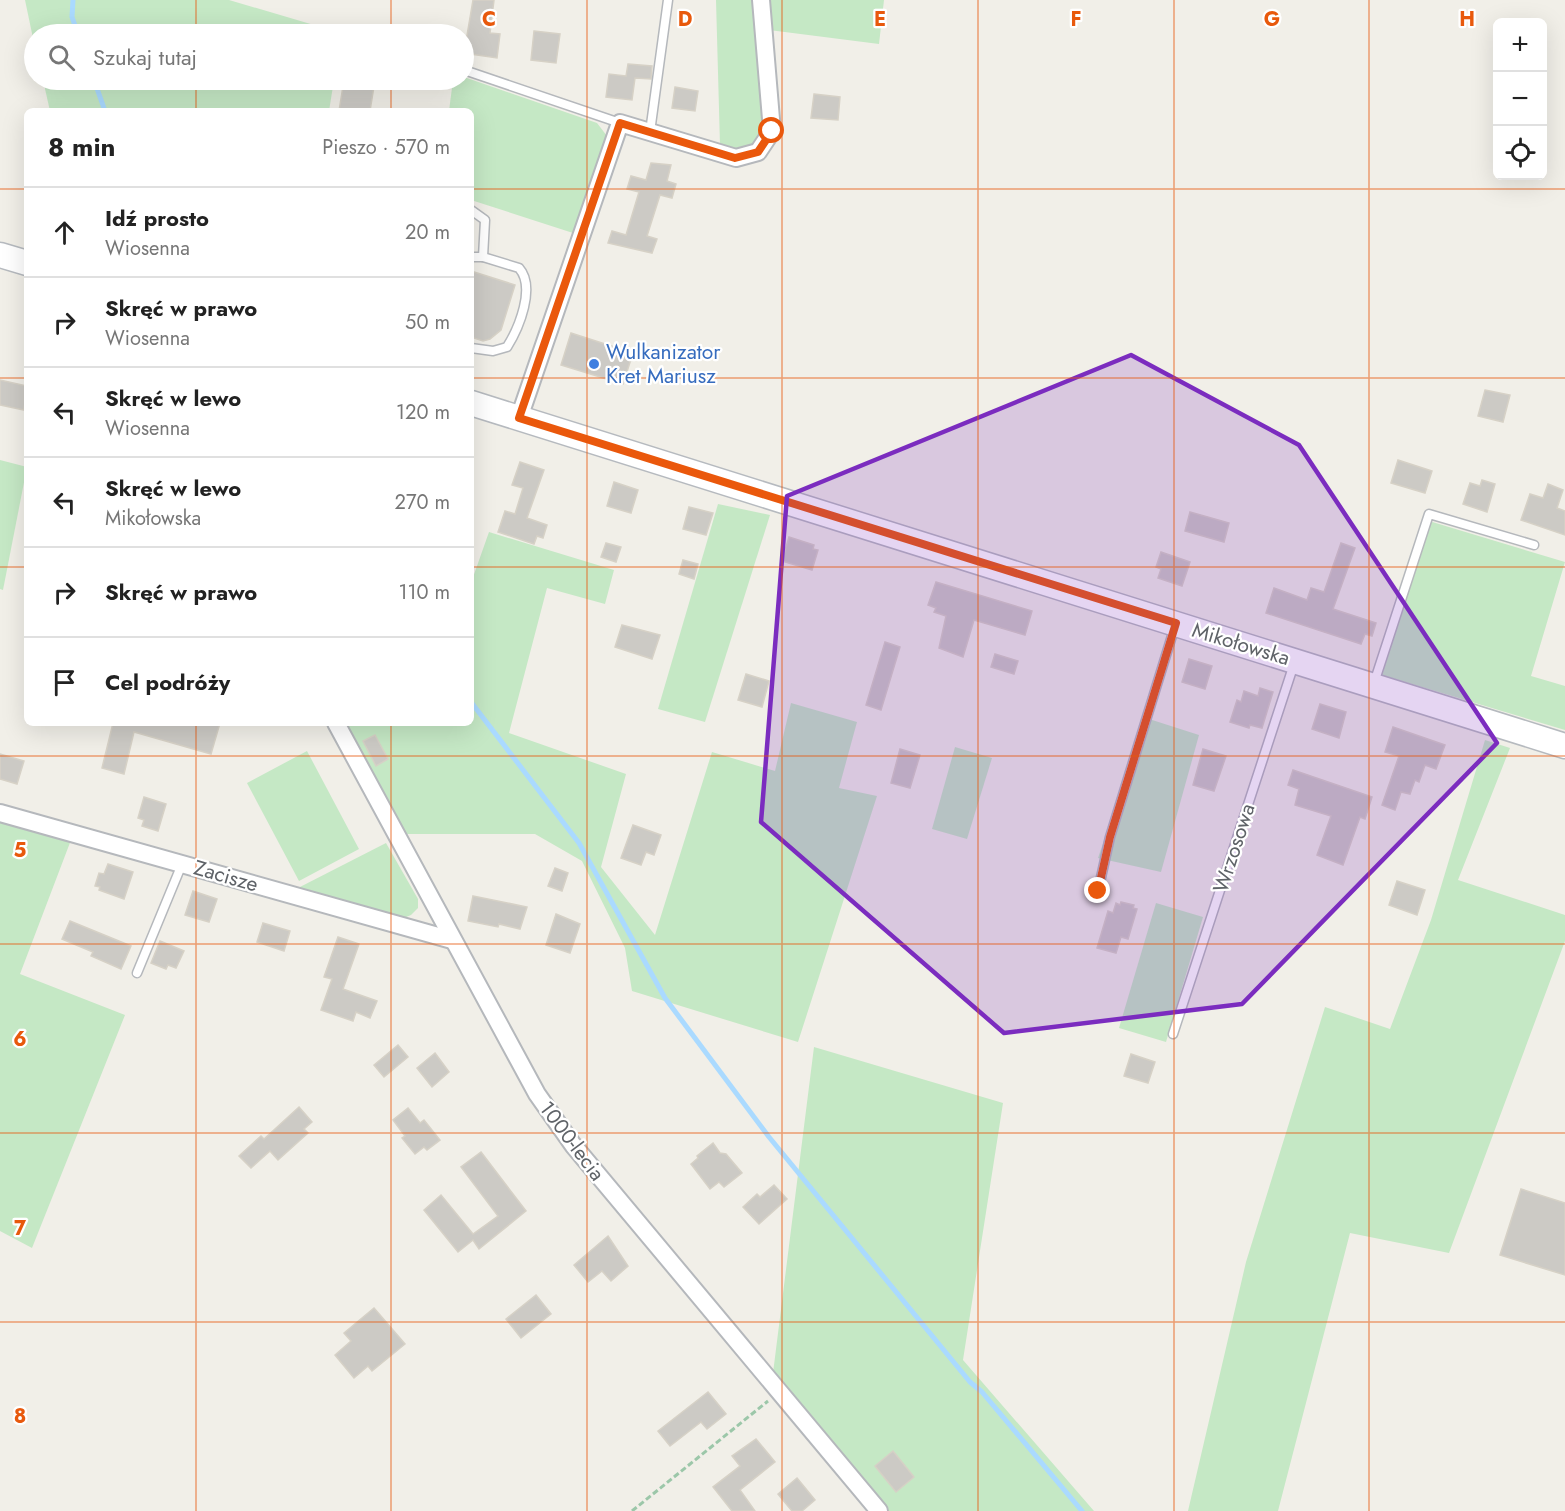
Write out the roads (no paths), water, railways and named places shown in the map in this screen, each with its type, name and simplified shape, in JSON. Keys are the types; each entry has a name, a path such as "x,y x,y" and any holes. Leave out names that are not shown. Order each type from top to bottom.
{"main road":[{"path":"0,255 24,262"},
{"name":"Mikołowska","path":"474,403 1565,746"}],"street":[{"path":"519,418 620,123 735,158 758,152 772,131 761,0"},
{"name":"1000-lecia","path":"338,726 537,1094 573,1145 781,1390 879,1511"},
{"name":"Zacisze","path":"0,813 452,940"}],"lane":[{"path":"650,132 668,0"},
{"path":"474,73 620,123"},
{"path":"474,212 485,220 483,257"},
{"path":"474,257 483,257 519,268 526,280 526,296 507,347 493,351 474,348"},
{"path":"1373,685 1430,514 1534,545"},
{"path":"1098,891 1110,837 1176,623"},
{"name":"Wrzosowa","path":"1173,1034 1296,661"},
{"path":"137,973 182,864"}],"waterway":[{"path":"73,0 72,17 74,24"},
{"path":"98,90 104,108"},
{"path":"474,706 579,843 665,998 769,1137 970,1382 982,1392 1082,1511"}],"place":[{"name":"Wulkanizator Kret Mariusz","path":"594,364"}]}
